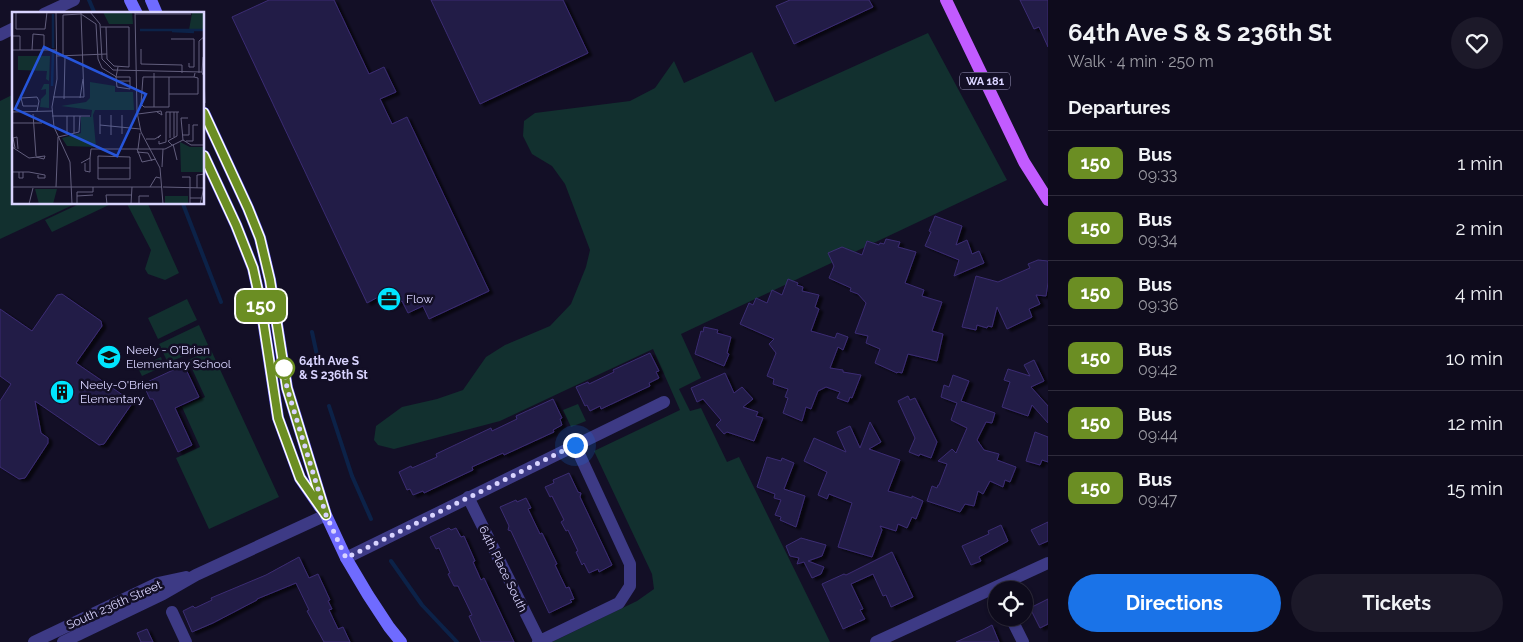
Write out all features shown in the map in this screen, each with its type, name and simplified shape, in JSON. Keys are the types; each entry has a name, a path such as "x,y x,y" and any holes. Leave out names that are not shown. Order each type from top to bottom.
{"main road":[{"name":"WA 181","path":"946,0 1024,162 1048,200"}],"street":[{"path":"48,12 74,0"},
{"path":"130,0 136,12"},
{"path":"151,0 156,12"},
{"path":"0,35 12,29"},
{"path":"205,115 260,238 270,280 287,388 326,515 346,558 373,603 401,642"},
{"path":"205,158 236,225 253,268 260,300 278,418 300,478 326,515"},
{"path":"346,558 664,402"},
{"path":"538,641 619,603 630,586 630,564 575,445"},
{"name":"64th Place South","path":"468,497 538,641"},
{"name":"South 236th Street","path":"63,642 163,594 196,575 326,515"},
{"path":"1011,581 1048,563"},
{"name":"South 236th Street","path":"34,642 158,583 196,575"},
{"path":"876,642 988,592"},
{"path":"172,612 186,642"},
{"path":"1015,626 1023,642"}],"green space":[{"path":"928,33 1007,180 681,334 701,378 679,389 690,411 701,408 727,462 739,457 830,642 552,642 637,601 654,589 652,574 594,451 680,410 653,349 500,421 394,449 378,445 374,440 376,426 402,407 437,399 463,390 486,357 505,345 550,326 571,304 586,267 590,250 565,184 552,166 532,154 523,136 524,121 535,113 630,101 655,88 674,61 684,83 752,52 775,102"},
{"path":"12,95 12,205 73,205 0,239 0,101"},
{"path":"77,205 109,205 52,232 45,220"},
{"path":"128,205 148,205 179,273 165,280 148,274 145,269 151,250"},
{"path":"187,299 197,320 158,339 148,318"},
{"path":"199,325 208,345 168,363 159,344"},
{"path":"211,350 279,497 209,529 176,458 200,447 182,407 205,397 188,360"},
{"path":"161,357 164,366 142,376 138,368"},
{"path":"578,404 586,421 571,427 563,410"}],"building":[{"path":"269,0 334,0 369,74 384,67 396,92 380,99 392,124 407,117 489,291 429,319 423,306 408,313 402,301 388,308 382,295 367,303 232,17"},
{"path":"431,0 563,0 588,53 480,104"},
{"path":"790,0 869,0 873,7 794,44 776,6"},
{"path":"1020,0 1048,0 1048,47 1039,27 1034,29"},
{"path":"935,216 962,226 956,245 967,240 972,254 979,251 984,263 954,276 959,260 925,246"},
{"path":"886,239 900,242 898,247 916,252 905,283 924,290 922,296 942,302 932,331 943,334 937,361 908,354 902,373 897,373 875,363 880,349 866,343 868,336 855,333 866,303 858,294 850,291 851,288 829,278 834,266 828,253 842,247 862,255 867,241 879,245 880,243 884,244"},
{"path":"1038,260 1048,261 1048,283 1046,296 1036,295 1040,304 1029,309 1032,317 1007,329 997,307 992,327 988,326 987,328 977,325 976,330 962,327 976,276 998,282 1030,268 1028,264"},
{"path":"788,279 803,287 802,291 819,295 815,307 819,309 811,331 835,338 837,333 848,337 843,350 838,347 830,368 861,375 852,398 850,397 848,402 837,398 840,392 826,387 818,391 811,409 806,407 802,421 783,413 788,398 785,397 788,389 773,384 774,379 767,376 776,353 769,344 774,339 740,324 749,303 753,305 756,298 767,303 772,290 782,295"},
{"name":"Neely-O'Brien Elementary","path":"62,294 101,321 102,326 76,363 130,400 131,405 104,444 99,445 35,401 41,433 48,438 48,443 25,478 19,479 0,467 0,401 11,384 0,376 0,309 32,331 57,295"},
{"path":"704,327 718,330 717,333 731,337 727,353 729,354 724,366 695,354 701,331 703,332"},
{"path":"650,353 659,371 656,372 659,378 649,383 650,386 601,409 600,406 590,411 587,405 585,406 576,387 588,382 589,384 614,372 613,370"},
{"path":"1034,360 1044,381 1031,387 1048,406 1048,423 1032,405 1028,416 1002,407 1010,382 1004,380 1008,369 1030,376 1024,365"},
{"path":"184,365 199,397 175,408 192,445 178,452 153,399 150,399 143,384"},
{"path":"725,373 734,393 742,387 753,399 743,407 758,412 756,416 763,418 754,441 727,432 724,434 716,425 721,420 703,399 697,402 691,388"},
{"path":"953,375 969,381 961,401 995,413 992,423 986,422 977,440 984,450 999,454 997,460 1016,467 1010,482 1005,480 1003,487 990,481 983,494 978,491 974,506 965,504 960,512 927,501 932,486 937,488 939,485 947,464 938,461 952,449 956,453 967,428 951,420 957,403 941,397 944,385 949,387"},
{"path":"908,396 910,400 915,398 937,442 931,458 909,452 915,438 898,401"},
{"path":"553,399 562,418 560,419 562,425 553,430 554,432 504,455 503,453 472,467 473,470 424,493 423,491 413,495 410,489 407,490 399,472 437,457 436,454 491,428 492,431 517,419 516,416"},
{"path":"870,422 881,442 869,449 900,460 888,491 912,498 912,496 923,501 916,519 912,517 907,528 898,524 896,531 880,526 882,530 872,557 838,547 852,503 829,494 827,499 818,495 827,472 804,461 814,438 846,452 837,432 850,426 860,448"},
{"path":"1035,432 1048,437 1048,462 1042,460 1040,465 1026,461"},
{"path":"767,457 781,461 782,458 794,463 784,489 805,496 796,527 780,520 781,517 775,515 781,500 774,498 775,494 757,487"},
{"path":"569,473 578,492 581,493 580,497 612,565 599,572 598,569 589,573 584,563 582,565 568,530 566,531 561,522 564,520 552,496 550,497 545,487 554,483 553,480"},
{"path":"526,498 531,508 528,509 557,564 555,565 566,588 569,587 574,599 570,600 572,602 549,613 511,531 508,530 509,526 500,507"},
{"path":"1048,522 1048,541 1039,545 1031,530"},
{"path":"1001,525 1008,541 979,557 981,561 971,565 962,546 989,534 988,531"},
{"path":"449,528 451,530 456,528 461,537 464,536 481,580 484,578 514,642 481,642 469,616 472,615 458,586 454,586 439,548 436,549 430,537"},
{"path":"801,538 826,545 822,556 808,561 824,567 821,574 812,578 804,562 797,564 799,558 790,556 786,546"},
{"path":"892,552 913,597 891,607 886,595 883,596 873,574 851,584 863,609 860,610 865,619 843,629 822,584 844,574 846,575"},
{"path":"299,557 309,578 318,574 330,600 328,601 332,609 329,610 338,629 343,627 350,642 324,642 307,611 309,610 296,583 257,599 192,632 183,611 193,606 195,608 212,600 211,598 266,575"},
{"path":"1048,599 1048,624 1040,628 1033,614 1033,606"},
{"path":"992,626 999,642 956,642"},
{"path":"147,629 153,642 141,642 137,633"}],"waterway":[{"path":"89,0 94,12"},
{"path":"183,205 221,302"},
{"path":"312,332 318,360"},
{"path":"329,406 352,476 371,519"},
{"path":"391,561 422,605 457,642"}],"bus line":[{"name":"150","path":"205,115 260,238 270,280 287,388 326,515 300,478 278,418 260,300 253,268 236,225 205,158"}],"place":[{"name":"Flow","path":"389,299"},
{"name":"Neely - O'Brien Elementary School","path":"109,357"},
{"name":"64th Ave S & S 236th St","path":"284,368"},
{"name":"Neely-O'Brien Elementary","path":"62,392"}],"route":[{"path":"284,368 287,388 326,515 346,558 575,445"}]}
